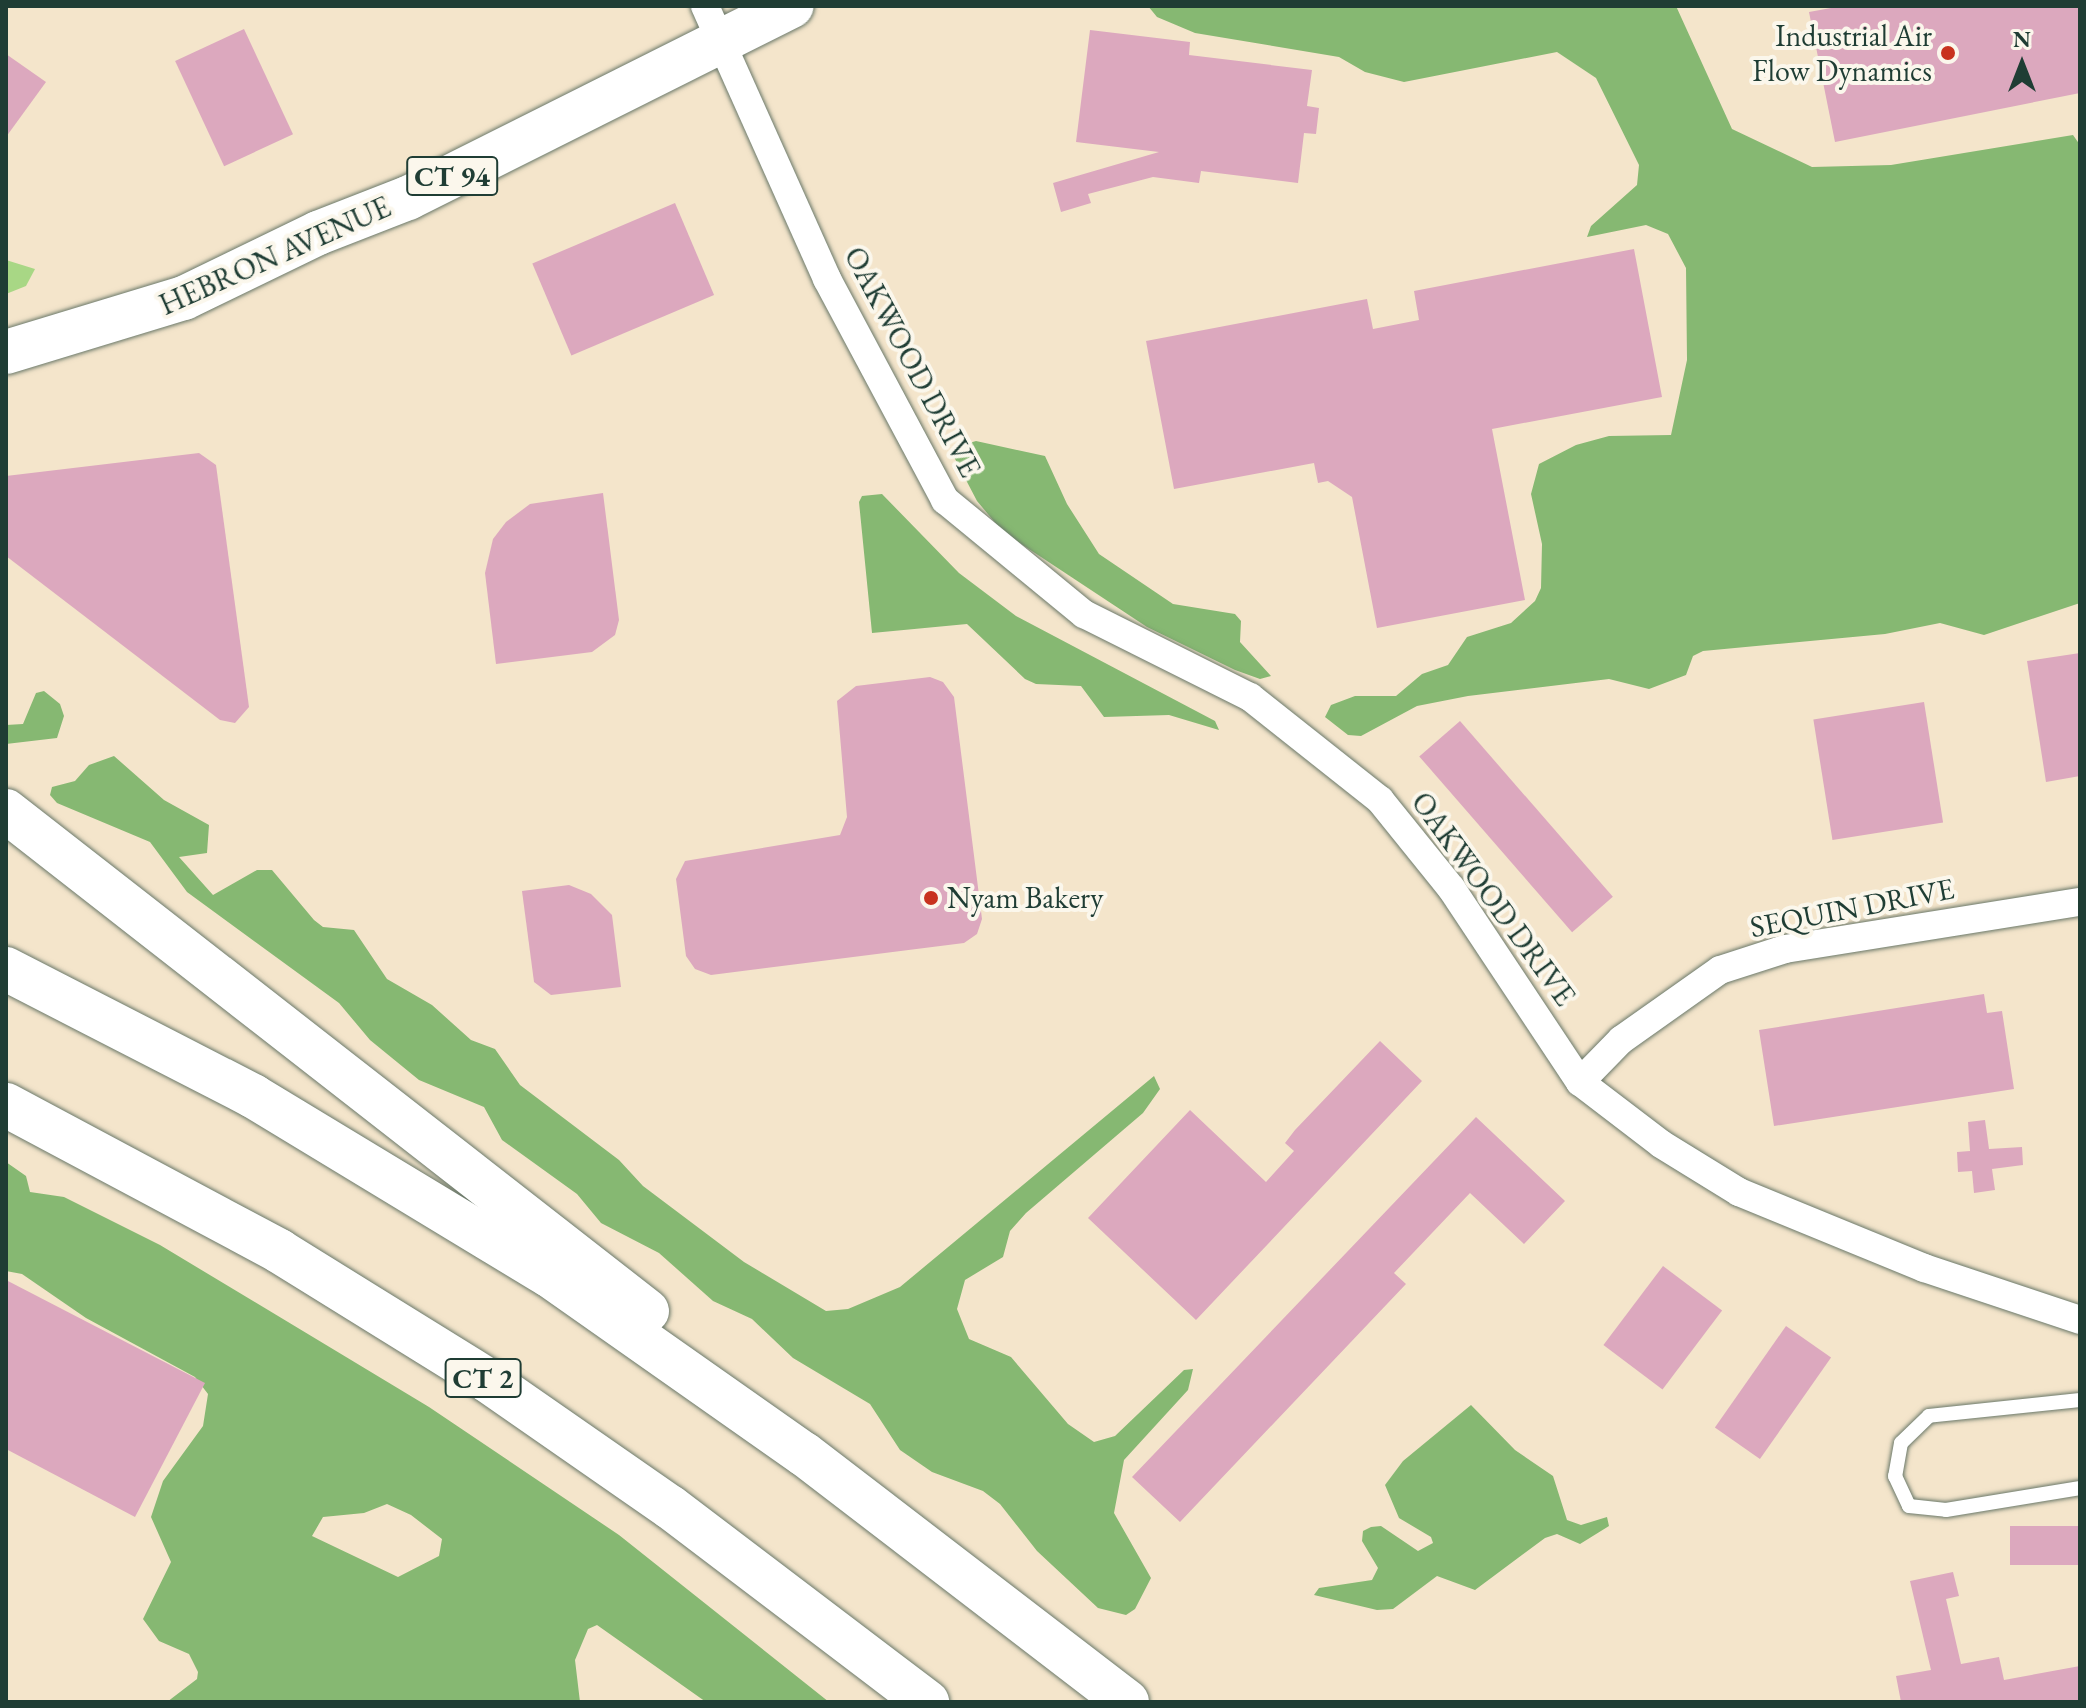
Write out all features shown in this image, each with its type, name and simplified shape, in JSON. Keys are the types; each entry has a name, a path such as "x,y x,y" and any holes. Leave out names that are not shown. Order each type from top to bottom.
{"main road":[{"name":"HEBRON AVENUE","path":"6,352 184,298 318,233 408,198 714,23 792,6"},
{"path":"6,811 592,1265 712,1368 770,1429"},
{"path":"6,969 183,1057 366,1161 576,1293 770,1429 1127,1702"},
{"name":"CT 2","path":"6,1105 279,1251 487,1380 696,1526 927,1702"}],"street":[{"name":"OAKWOOD DRIVE","path":"714,23 827,279 945,500 1084,614 1250,697 1380,800 1451,888 1580,1082 1661,1144 1739,1192 1924,1268 2080,1320"},
{"name":"SEQUIN DRIVE","path":"1580,1082 1621,1040 1720,970 1785,949 2080,902"}],"lane":[{"path":"2080,1400 1929,1416 1901,1443 1895,1476 1909,1506 1946,1510 2080,1488"}],"green space":[{"path":"1148,6 1676,6 1732,129 1812,167 1891,165 2073,135 2080,145 2080,603 1984,635 1940,623 1885,634 1703,651 1693,656 1686,675 1649,689 1609,679 1468,696 1417,706 1361,736 1348,735 1325,717 1331,705 1355,696 1396,696 1422,674 1448,665 1467,637 1511,623 1535,601 1541,588 1542,544 1531,494 1539,464 1576,445 1609,436 1671,435 1687,360 1686,268 1668,234 1646,225 1587,237 1591,226 1637,185 1639,165 1596,78 1557,52 1404,82 1365,72 1339,57 1195,33 1157,17"},
{"path":"6,260 35,269 26,286 6,294"},
{"path":"976,441 1045,456 1067,504 1099,554 1173,604 1235,614 1241,621 1240,642 1271,676 1260,679 1235,670 1147,627 1003,532 977,501 954,457 956,447"},
{"path":"882,494 959,573 1016,616 1215,721 1219,730 1169,715 1104,717 1081,686 1036,684 1025,679 967,624 872,633 859,502 862,496"},
{"path":"44,691 60,704 64,716 57,738 6,744 6,725 23,724 36,693"},
{"path":"114,756 164,800 209,825 207,853 179,857 213,895 257,870 272,870 314,920 323,927 354,930 387,979 432,1005 471,1040 495,1049 520,1085 619,1160 643,1186 744,1262 826,1311 848,1309 900,1287 1154,1076 1160,1089 1143,1113 1026,1213 1010,1231 1003,1257 965,1280 957,1309 969,1339 1011,1357 1068,1424 1094,1442 1115,1436 1184,1370 1193,1369 1188,1390 1124,1460 1114,1513 1151,1578 1135,1609 1126,1615 1098,1608 1037,1551 1000,1504 983,1491 932,1472 900,1450 870,1404 793,1358 752,1319 713,1301 659,1253 601,1223 577,1194 502,1140 484,1107 419,1080 370,1040 339,1003 187,892 150,842 57,803 50,795 52,787 75,781 89,765"},
{"path":"6,1162 26,1176 30,1192 64,1197 160,1245 429,1407 619,1535 829,1702 706,1702 597,1625 588,1629 575,1660 580,1702 167,1702 197,1679 198,1672 189,1654 159,1641 143,1619 171,1562 151,1517 163,1481 203,1426 208,1394 195,1377 86,1318 22,1274 6,1271","holes":["387,1504 411,1515 442,1539 439,1556 398,1577 312,1536 323,1517 364,1513"]},
{"path":"1471,1405 1515,1450 1553,1476 1567,1520 1581,1525 1607,1517 1609,1526 1580,1544 1557,1534 1545,1538 1475,1590 1437,1576 1393,1609 1377,1610 1314,1595 1319,1588 1372,1580 1378,1568 1362,1541 1363,1531 1371,1527 1381,1526 1418,1551 1433,1543 1431,1537 1399,1518 1385,1485 1403,1461"}],"building":[{"name":"Industrial Air Flow Dynamics","path":"1842,6 2080,6 2080,93 1835,142 1809,12"},
{"path":"244,29 293,134 224,166 175,61"},
{"path":"1090,30 1190,42 1189,55 1312,70 1307,106 1319,108 1316,134 1304,133 1298,183 1201,171 1199,183 1153,177 1088,194 1091,203 1061,212 1053,183 1159,152 1076,142"},
{"path":"6,54 46,82 6,137"},
{"path":"675,203 714,295 571,356 532,264"},
{"path":"1634,249 1662,397 1492,429 1525,600 1377,628 1352,497 1328,481 1318,483 1314,463 1174,489 1146,341 1367,299 1373,329 1419,320 1414,291"},
{"path":"199,453 216,465 249,707 235,723 220,720 6,556 6,476"},
{"path":"603,493 619,620 615,635 592,652 496,664 485,573 493,539 506,522 530,504"},
{"path":"2080,653 2080,776 2046,782 2027,661"},
{"path":"930,677 943,682 954,697 982,919 977,934 964,943 711,975 695,969 686,956 676,879 685,861 840,835 847,817 837,701 856,686"},
{"path":"1924,702 1943,822 1832,840 1813,720"},
{"path":"1460,721 1613,897 1572,932 1419,756"},
{"path":"569,885 591,894 612,915 621,987 551,995 534,982 522,891"},
{"path":"1984,994 1987,1013 2002,1011 2014,1089 1774,1126 1759,1030"},
{"path":"1380,1041 1422,1081 1196,1320 1088,1218 1190,1110 1266,1182 1294,1151 1285,1143 1295,1130"},
{"path":"1476,1117 1565,1201 1524,1244 1470,1193 1394,1273 1406,1284 1180,1522 1132,1477"},
{"path":"1985,1120 1989,1149 2022,1147 2023,1165 1992,1169 1995,1190 1974,1193 1972,1171 1958,1172 1957,1152 1970,1151 1968,1122"},
{"path":"1663,1266 1722,1311 1663,1390 1603,1345"},
{"path":"6,1280 205,1383 135,1517 6,1449"},
{"path":"1786,1326 1831,1358 1760,1459 1715,1428"},
{"path":"2010,1526 2080,1526 2080,1565 2010,1565"},
{"path":"1953,1572 1959,1596 1946,1599 1961,1664 1999,1657 2004,1680 2080,1666 2080,1702 1901,1702 1896,1676 1931,1670 1910,1581"}],"place":[{"name":"Industrial Air Flow Dynamics","path":"1948,53"},
{"name":"Nyam Bakery","path":"931,898"}]}
